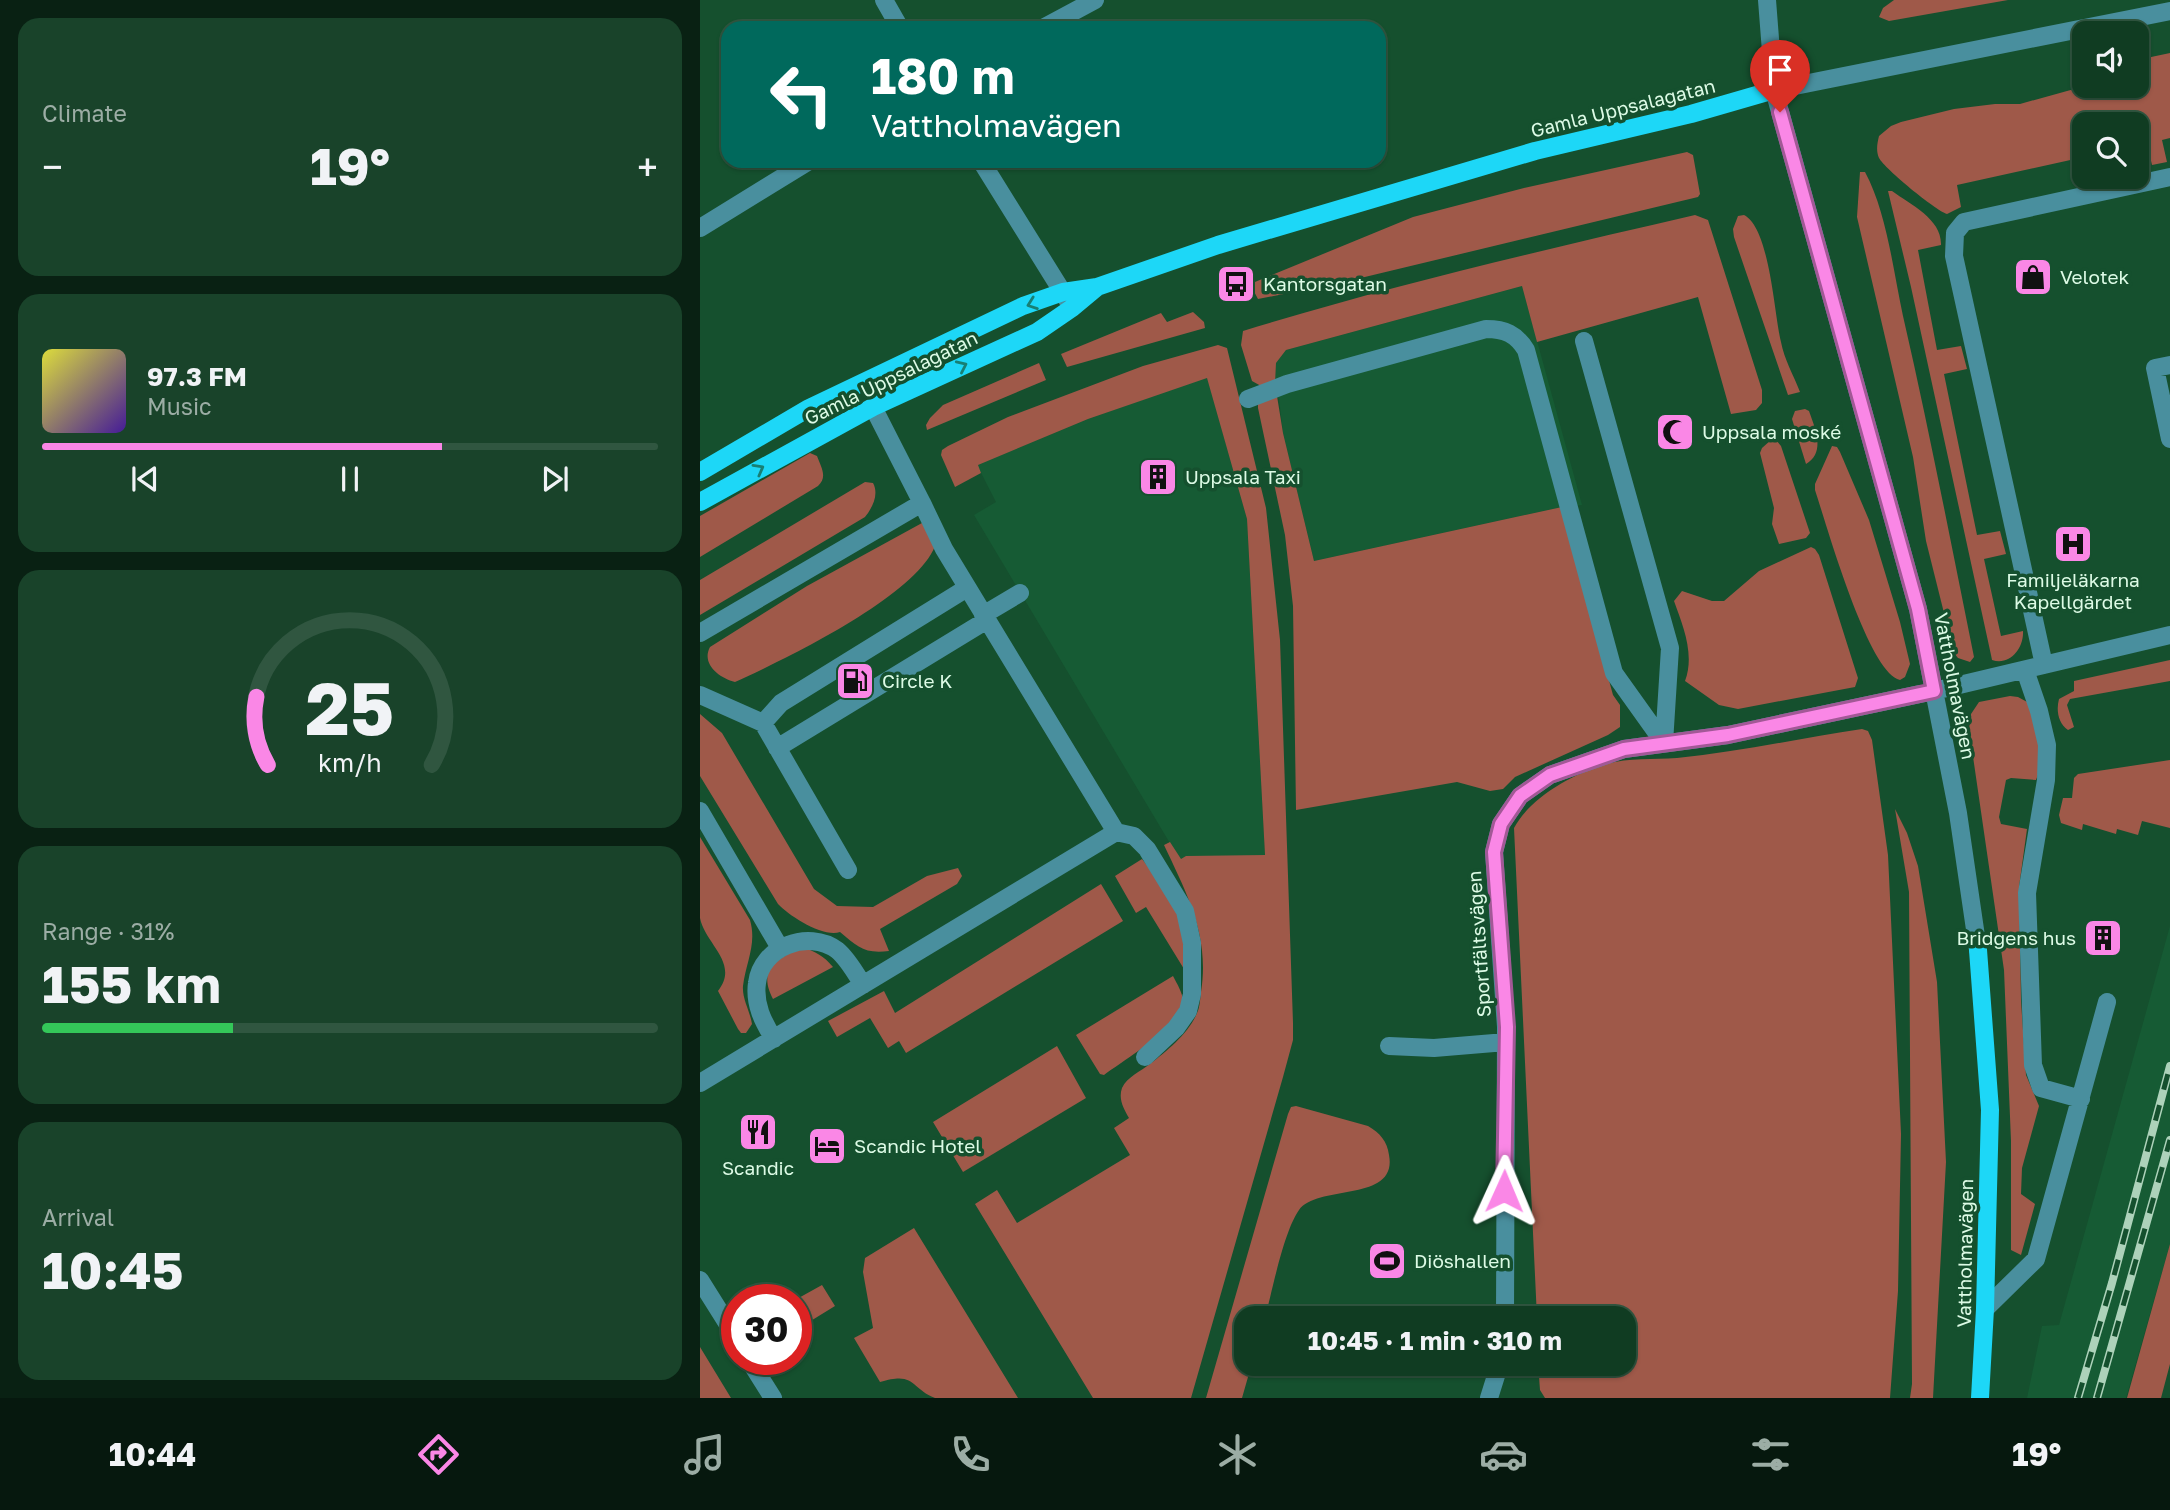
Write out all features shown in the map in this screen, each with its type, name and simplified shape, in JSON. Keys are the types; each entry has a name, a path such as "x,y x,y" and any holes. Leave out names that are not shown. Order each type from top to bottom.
{"main road":[{"name":"Gamla Uppsalagatan","path":"700,472 809,408 1023,306 1068,300 1097,287 1218,245 1535,151 1691,114 1774,90"},
{"name":"Gamla Uppsalagatan","path":"700,502 873,407 1037,331 1068,300"},
{"name":"Vattholmavägen","path":"1978,950 1990,1110 1980,1398"}],"street":[{"path":"884,0 897,21"},
{"path":"1056,21 1095,0"},
{"name":"Vattholmavägen","path":"1767,0 1774,90 1918,609 1958,813 1978,950"},
{"name":"Gamla Uppsalagatan","path":"1774,90 2170,11"},
{"path":"700,228 799,168"},
{"path":"985,168 1068,300"},
{"path":"2044,665 1954,256 1955,233 1964,222 2170,177"},
{"path":"1248,399 1287,384 1486,329 1508,331 1515,336 1526,350 1614,673 1664,743"},
{"path":"1584,341 1670,648 1664,743"},
{"path":"2170,365 2155,368 2170,439"},
{"path":"873,407 944,549 1116,832"},
{"path":"700,633 922,503"},
{"path":"763,723 781,703 967,588"},
{"path":"777,748 1020,593"},
{"name":"Sportfältsvägen","path":"1505,1306 1506,1042 1494,852 1505,817 1520,796 1550,775 1624,749 1728,735 1934,691 2170,635"},
{"path":"2025,670 2047,745 2046,780 2027,893 2033,1065 2041,1088 2081,1099"},
{"path":"700,695 763,723 848,870"},
{"path":"700,811 780,948"},
{"path":"700,1083 1116,832 1134,836 1147,849 1185,911 1192,943 1192,994 1188,1011 1176,1028 1145,1057"},
{"path":"774,1039 758,1009 757,982 765,961 780,948 798,942 819,941 837,951 863,985"},
{"path":"1985,1310 2036,1259 2107,1002"},
{"path":"1389,1046 1434,1048 1506,1042"},
{"path":"700,1280 721,1313"},
{"path":"758,1375 773,1398"},
{"path":"1489,1398 1496,1376"}],"shaded area":[{"path":"1894,0 2008,0 1889,21 1879,17 1883,8"},
{"path":"2170,53 2170,138 2162,140 2167,162 2152,165 2149,152 2149,112 2072,112 2072,160 1957,185 1961,207 1947,214 1900,179 1879,158 1879,136 1891,126 1954,109 2020,104 2072,90 2072,98 2149,98 2149,57"},
{"path":"1687,152 1693,155 1700,194 1698,197 1344,282 1258,299 1250,284 1413,217 1524,188"},
{"path":"1860,172 1865,172 1873,188 1889,242 1974,657 1970,662 1958,658 1954,653 1926,541 1913,457 1857,217"},
{"path":"1888,191 1892,191 1931,220 1940,236 1941,245 1918,250 1937,350 1961,346 1967,369 1944,374 1977,535 2000,531 2006,554 1984,559 2001,636 2023,631 2021,644 2015,654 2005,660 1992,660"},
{"path":"1695,215 1708,220 1762,390 1762,403 1756,410 1731,414 1698,297 1537,342 1522,286 1286,350 1276,363 1275,384 1261,386 1252,381 1241,345 1243,331 1412,283"},
{"path":"1744,215 1753,223 1760,236 1770,273 1782,348 1800,392 1788,395 1734,237 1733,229 1738,216"},
{"path":"1522,286 1582,505 1562,507 1314,561 1283,433 1279,399 1274,395 1276,363 1286,350"},
{"path":"1193,312 1204,322 1205,328 1067,367 1061,354 1161,313 1167,322"},
{"path":"1218,345 1227,348 1266,508 1280,640 1293,1040 1191,1398 1093,1398 975,1204 997,1190 1017,1223 1130,1155 1114,1128 1129,1118 1121,1100 1122,1088 1131,1077 1183,1034 1198,1011 1201,992 1202,952 1195,916 1164,845 1170,842 1181,859 1186,856 1265,855 1247,519 1207,378 1088,419 978,465 981,473 955,487 941,455 942,450 948,446 1008,417 1143,366"},
{"path":"1039,363 1046,380 927,430 926,425 930,418 943,405"},
{"path":"1207,377 1247,519 1265,855 1180,860 974,515 996,502 977,465 1088,419"},
{"path":"1277,396 1283,433 1314,561 1562,507 1613,695 1620,705 1620,727 1515,777 1503,789 1490,791 1457,782 1296,810 1293,606 1285,535 1258,408 1258,402"},
{"path":"1795,411 1809,411 1817,439 1816,453 1806,464 1792,419"},
{"path":"1771,440 1776,440 1781,446 1810,533 1806,538 1779,544 1772,524 1774,508 1760,453"},
{"path":"1832,446 1837,447 1840,452 1869,520 1900,622 1910,664 1905,677 1900,680 1888,671 1862,626 1838,563 1815,490 1815,484"},
{"path":"810,453 817,456 823,472 823,479 818,486 700,557 700,516"},
{"path":"865,482 873,483 875,496 865,517 700,615 700,580"},
{"path":"922,523 935,546 923,565 903,585 876,605 815,642 735,682 713,669 708,659 710,647 807,586"},
{"path":"1811,547 1819,555 1858,678 1855,687 1738,709 1719,705 1685,681 1688,650 1674,601 1682,591 1712,601 1724,601 1759,571"},
{"path":"2170,660 2170,681 2070,699 2067,705 2074,727 2068,730 2062,724 2058,712 2059,699 2074,691 2074,681"},
{"path":"2010,696 2029,703 2041,761 2036,780 2006,780 1999,817 2001,824 2027,829 2019,887 2021,1001 2026,1075 2039,1106 2022,1168 2021,1194 2035,1204 2021,1255 2011,1250 2011,1141 2004,970 1969,729 1971,714 1979,702"},
{"path":"700,714 722,733 814,889 837,906 873,907 927,876 958,868 962,876 957,884 880,929 889,951 867,950 840,932 825,932 798,920 778,904 700,776"},
{"path":"1862,729 1868,731 1872,740 1888,855 1901,1134 1898,1291 1890,1398 1545,1398 1540,1390 1539,1376 1636,1376 1636,1306 1536,1306 1514,828 1530,807 1552,789 1603,765 1723,752"},
{"path":"2170,760 2170,828 2142,821 2138,835 2117,829 2116,834 2083,824 2082,830 2061,823 2059,815 2063,798 2072,798 2074,778 2078,774"},
{"path":"1895,809 1907,833 1918,866 1937,982 1946,1162 1933,1398 1910,1398 1909,892"},
{"path":"700,837 750,920 752,945 743,991 752,1024 746,1033 741,1033 738,1029 718,991 724,981 723,962 700,918"},
{"path":"1142,859 1168,895 1182,925 1185,940 1184,969 1146,907 1136,913 1115,876"},
{"path":"1101,884 1123,921 906,1053 899,1041 888,1048 870,1018 837,1037 828,1021 884,991 895,1013"},
{"path":"2170,926 2170,1244 2126,1398 2027,1398 2042,1326 2059,1325"},
{"path":"801,947 819,954 833,967 773,999 767,980 768,972 777,961"},
{"path":"1173,976 1183,1002 1180,1012 1162,1032 1137,1052 1104,1075 1100,1074 1076,1035"},
{"path":"1057,1046 1086,1098 963,1172 933,1122"},
{"path":"1296,1106 1368,1126 1387,1146 1388,1170 1381,1180 1369,1187 1322,1197 1299,1210 1283,1246 1268,1306 1234,1306 1234,1376 1248,1376 1242,1398 1206,1398 1288,1114 1291,1107"},
{"path":"914,1228 1018,1398 935,1398 907,1380 900,1378 880,1382 854,1338 873,1328 863,1272 865,1258"},
{"path":"2170,1244 2170,1364 2161,1398 2127,1398"},
{"path":"822,1285 835,1306 812,1320 812,1291"},
{"path":"700,1347 731,1398 700,1398"}],"railway":[{"path":"2078,1398 2170,1066"},
{"path":"2097,1398 2170,1140"}],"place":[{"name":"Velotek","path":"2033,277"},
{"name":"Kantorsgatan","path":"1236,284"},
{"name":"Uppsala moské","path":"1675,432"},
{"name":"Uppsala Taxi","path":"1158,477"},
{"name":"Familjeläkarna Kapellgärdet","path":"2073,544"},
{"name":"Circle K","path":"855,681"},
{"name":"Bridgens hus","path":"2103,938"},
{"name":"Scandic","path":"758,1132"},
{"name":"Scandic Hotel","path":"827,1146"},
{"name":"Diöshallen","path":"1387,1261"}],"route":[{"path":"1504,1191 1507,1027 1494,852 1501,824 1520,796 1550,775 1624,749 1728,735 1934,691 1918,609 1780,112"}]}
